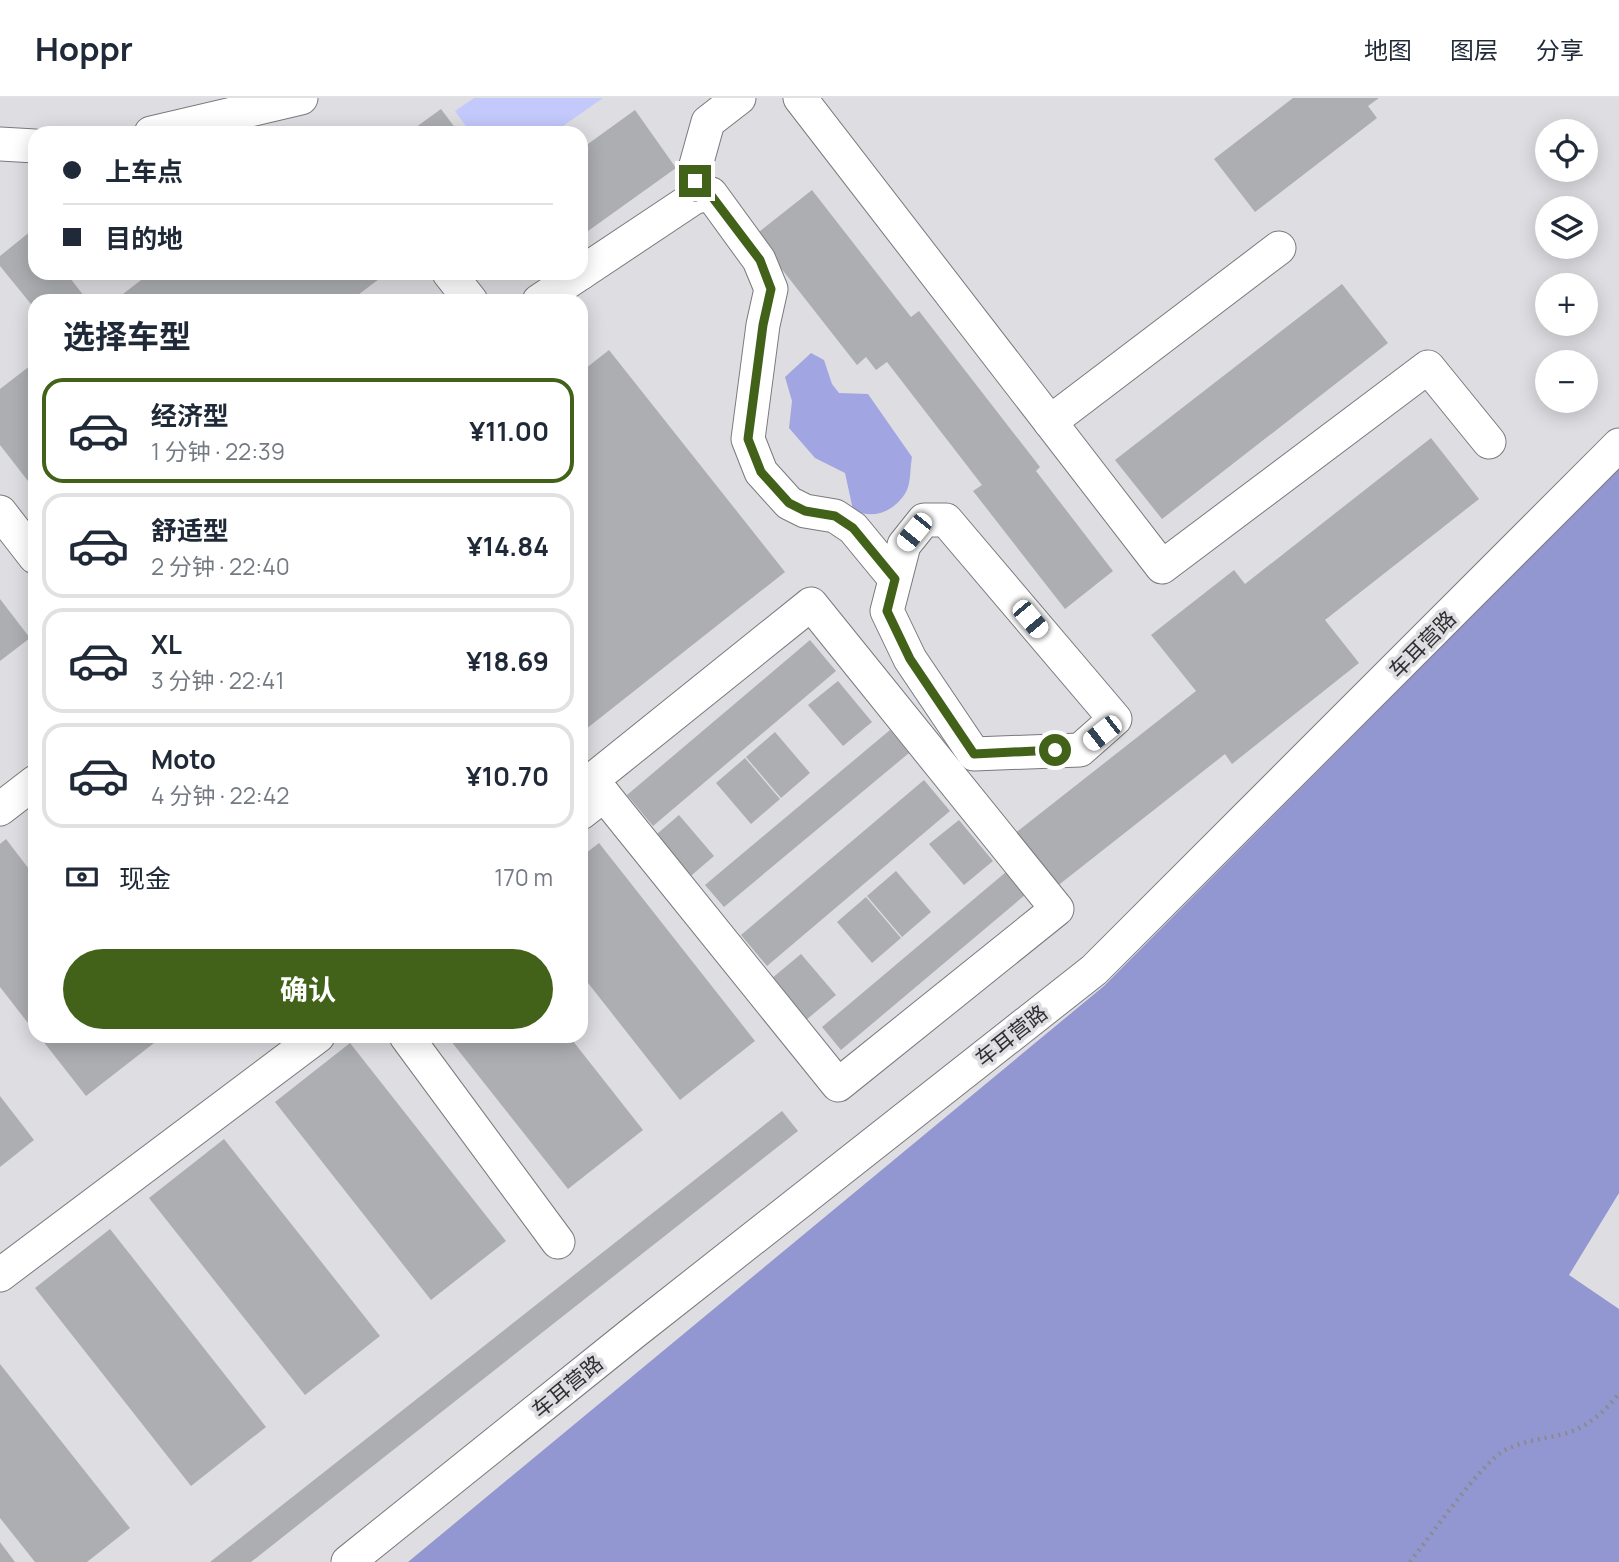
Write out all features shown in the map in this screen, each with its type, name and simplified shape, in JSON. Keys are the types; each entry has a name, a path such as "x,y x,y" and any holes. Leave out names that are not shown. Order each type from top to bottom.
{"street":[{"path":"181,126 301,98"},
{"path":"695,197 696,165 708,122 739,98"},
{"path":"800,98 1162,567 1428,367 1489,442"},
{"path":"0,144 28,146"},
{"path":"588,268 695,197 710,194 760,260 771,289 763,325 748,439 761,472 789,503 805,511 835,516 853,528 895,579"},
{"path":"1050,422 1279,248"},
{"path":"454,280 466,294"},
{"path":"550,294 570,280"},
{"name":"车耳营路","path":"348,1562 633,1333 1094,970 1569,499 1619,445"},
{"path":"0,512 28,548"},
{"path":"924,520 946,520 1115,719 1080,750 974,754 910,659 887,611 895,579 904,545 924,520"},
{"path":"811,604 1057,909 838,1085 593,804 592,780 811,604"},
{"path":"0,809 28,787"},
{"path":"0,1275 309,1043"},
{"path":"411,1043 558,1242"}],"path":[{"path":"1410,1562 1479,1475 1503,1451 1538,1439 1565,1434 1600,1416 1619,1394"}],"shaded area":[{"path":"474,98 603,98 563,126 466,126 455,111"},
{"path":"811,353 824,360 832,384 839,393 868,394 912,457 908,489 889,509 875,514 853,510 845,473 815,458 789,428 792,401 785,377"},
{"path":"1619,468 1619,1193 1569,1275 1619,1309 1619,1562 408,1562 1104,986"}],"building":[{"path":"1293,98 1379,98 1368,106 1377,118 1255,212 1214,159"},
{"path":"441,109 454,126 418,126"},
{"path":"635,110 676,168 588,231 588,144"},
{"path":"812,190 911,317 919,311 1040,467 1036,471 1113,571 1065,609 973,491 982,485 887,362 876,370 866,357 857,365 755,235"},
{"path":"28,233 28,280 72,280 82,294 28,294 28,300 0,266 0,256"},
{"path":"141,280 378,280 359,294 123,294"},
{"path":"1342,284 1388,343 1162,519 1115,460"},
{"path":"609,350 785,572 588,727 588,366"},
{"path":"28,367 28,481 0,445 0,389"},
{"path":"1431,438 1479,499 1325,620 1359,663 1232,764 1225,754 1051,891 1009,838 1196,691 1151,635 1234,570 1245,584"},
{"path":"0,599 28,635 28,640 0,661"},
{"path":"810,640 836,671 653,826 627,795"},
{"path":"838,681 872,722 843,746 808,705"},
{"path":"890,730 909,753 724,907 705,885"},
{"path":"775,732 810,773 781,798 746,757"},
{"path":"745,758 780,799 751,824 716,783"},
{"path":"924,780 950,811 767,966 741,935"},
{"path":"679,815 714,856 685,881 650,840"},
{"path":"959,820 993,861 964,885 929,844"},
{"path":"6,839 28,868 28,1023 0,987 0,844"},
{"path":"599,843 755,1041 680,1100 588,983 588,852"},
{"path":"896,871 931,912 902,937 867,896"},
{"path":"1006,872 1025,895 841,1050 822,1027"},
{"path":"866,897 901,938 872,963 837,922"},
{"path":"801,954 836,995 806,1020 771,979"},
{"path":"44,1043 154,1043 86,1096"},
{"path":"350,1043 506,1241 431,1300 275,1102"},
{"path":"453,1043 575,1043 643,1130 568,1189"},
{"path":"0,1096 34,1140 0,1167"},
{"path":"782,1111 798,1131 251,1562 210,1562"},
{"path":"224,1139 380,1336 305,1395 149,1198"},
{"path":"110,1229 266,1427 191,1486 35,1288"},
{"path":"0,1364 130,1528 87,1562 35,1562 0,1518"},
{"path":"0,1542 15,1562 0,1562"}],"route":[{"path":"695,181 695,197 710,194 760,260 771,289 763,325 748,439 761,472 789,503 805,511 835,516 853,528 895,579 887,611 910,659 974,754 1055,750"}]}
